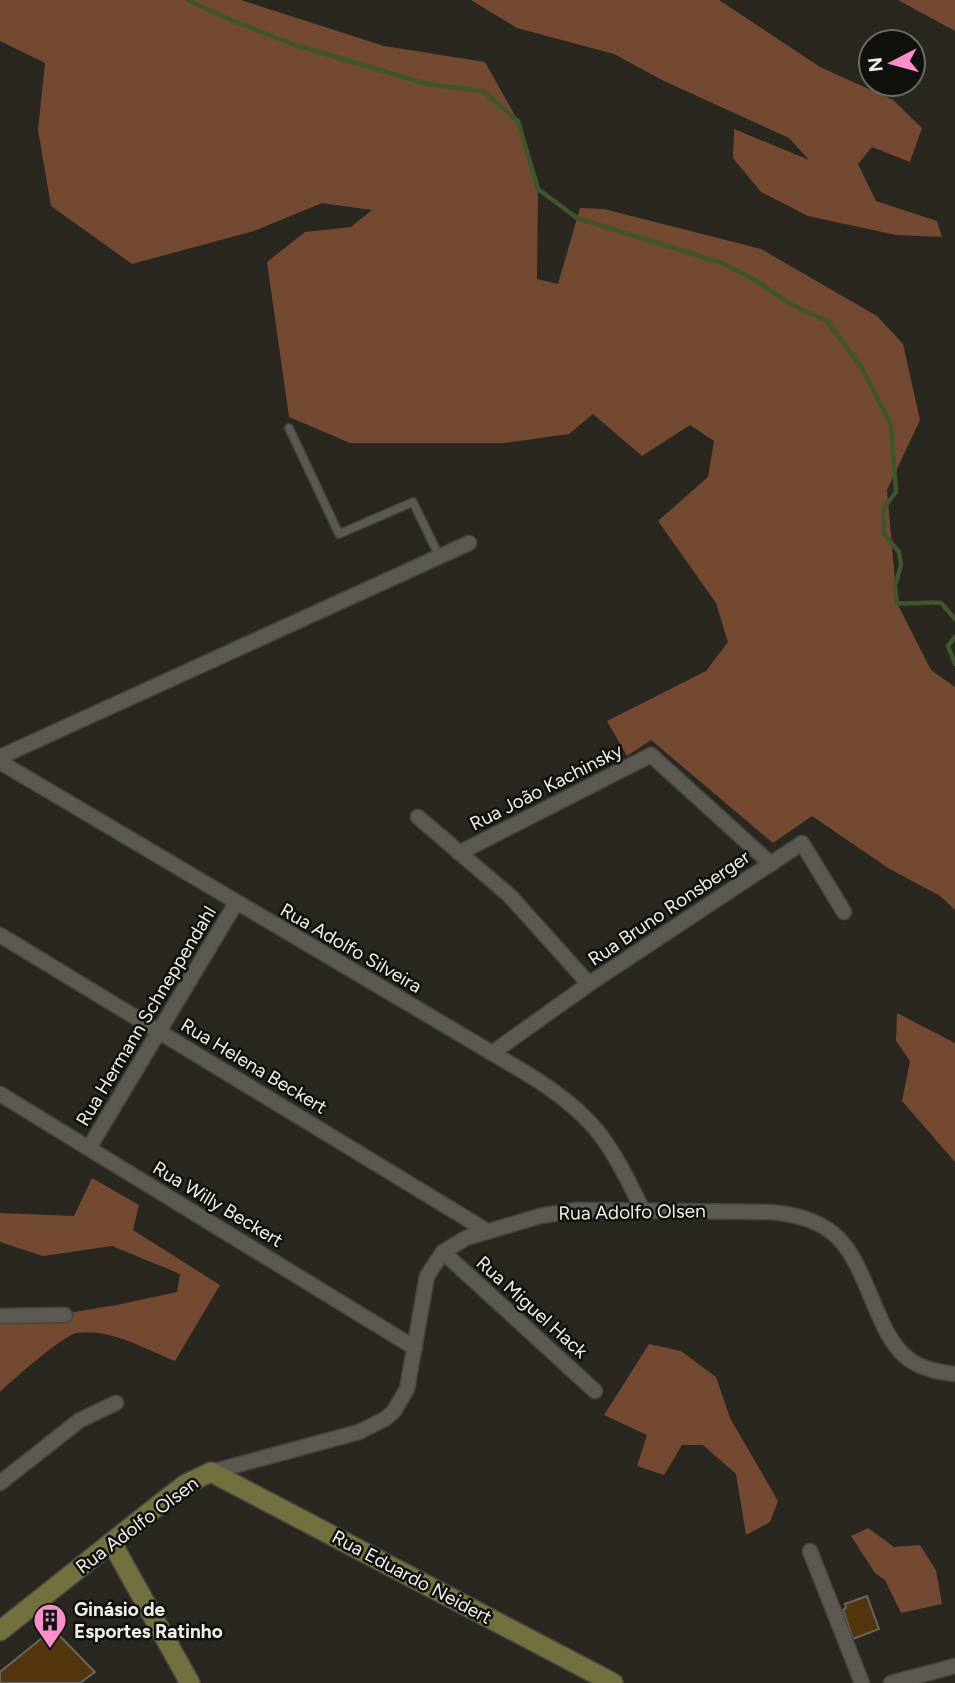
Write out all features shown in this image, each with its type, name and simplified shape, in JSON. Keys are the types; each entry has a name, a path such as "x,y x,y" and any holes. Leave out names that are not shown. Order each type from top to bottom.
{"main road":[{"name":"Rua Adolfo Olsen","path":"0,1631 186,1484 211,1472"},
{"name":"Rua Eduardo Neidert","path":"211,1472 613,1683"},
{"path":"112,1543 190,1683"}],"street":[{"path":"0,760 469,543"},
{"name":"Rua João Kachinsky","path":"459,853 651,755 771,864"},
{"name":"Rua Adolfo Silveira","path":"0,760 236,903 546,1085 585,1115 599,1130 642,1209"},
{"path":"418,817 510,896 589,984"},
{"name":"Rua Bruno Ronsberger","path":"492,1053 589,984 802,843 844,912"},
{"name":"Rua Hermann Schneppendahl","path":"89,1148 236,903"},
{"name":"Rua Helena Beckert","path":"0,934 487,1231"},
{"name":"Rua Willy Beckert","path":"0,1094 415,1348"},
{"name":"Rua Adolfo Olsen","path":"211,1472 359,1432 385,1419 402,1401 409,1381 428,1276 443,1252 466,1238 556,1212 642,1209 770,1212 789,1213 815,1221 849,1249 882,1323 902,1353 925,1368 955,1374"},
{"name":"Rua Miguel Hack","path":"443,1252 595,1391"},
{"path":"0,1316 65,1315"},
{"path":"0,1483 80,1420 116,1403"},
{"path":"810,1551 862,1683"},
{"path":"891,1683 955,1667"}],"lane":[{"path":"289,428 339,534 413,502 439,556"}],"shaded area":[{"path":"0,0 241,0 384,46 485,62 518,121 538,189 537,279 558,284 580,208 604,209 761,249 877,316 903,344 920,420 887,490 897,603 931,670 955,687 955,910 940,896 888,868 812,816 773,843 651,740 627,756 607,721 706,671 728,642 716,603 658,521 708,477 714,441 690,425 642,456 593,414 569,434 504,443 350,443 289,417 267,262 305,232 351,227 372,210 322,203 254,231 132,264 51,206 38,130 45,63 0,41"},
{"path":"471,0 719,0 820,67 857,84 857,98 893,100 922,128 910,162 872,147 858,164 876,201 937,221 942,237 896,235 808,216 761,192 733,158 734,129 809,160 789,138 664,81 614,54 517,28"},
{"path":"898,0 955,0 955,31"},
{"path":"897,1013 955,1043 955,1162 902,1101 910,1061 896,1041"},
{"path":"92,1178 139,1205 133,1230 220,1285 175,1361 115,1336 77,1333 50,1349 0,1392 0,1324 117,1305 177,1292 180,1274 112,1246 43,1256 0,1242 0,1213 74,1216"},
{"path":"649,1344 681,1351 716,1377 730,1418 778,1501 770,1522 746,1535 736,1474 703,1445 682,1445 664,1475 637,1466 647,1435 604,1415"},
{"path":"868,1528 894,1547 920,1545 936,1570 942,1604 901,1613 885,1580 875,1573 851,1536"}],"building":[{"path":"867,1596 879,1629 853,1639 843,1610 846,1608 845,1604"},
{"name":"Ginásio de Esportes Ratinho","path":"53,1629 95,1672 80,1683 0,1683 0,1672"}],"waterway":[{"path":"188,0 292,44 427,84 483,91 518,121 538,189 577,218 722,263 760,283 790,304 827,321 860,365 891,424 896,492 883,509 884,534 899,552 901,565 895,586 897,603 941,603 955,619"},
{"path":"955,637 948,646 955,664"}],"place":[{"name":"Ginásio de Esportes Ratinho","path":"50,1650"}]}
